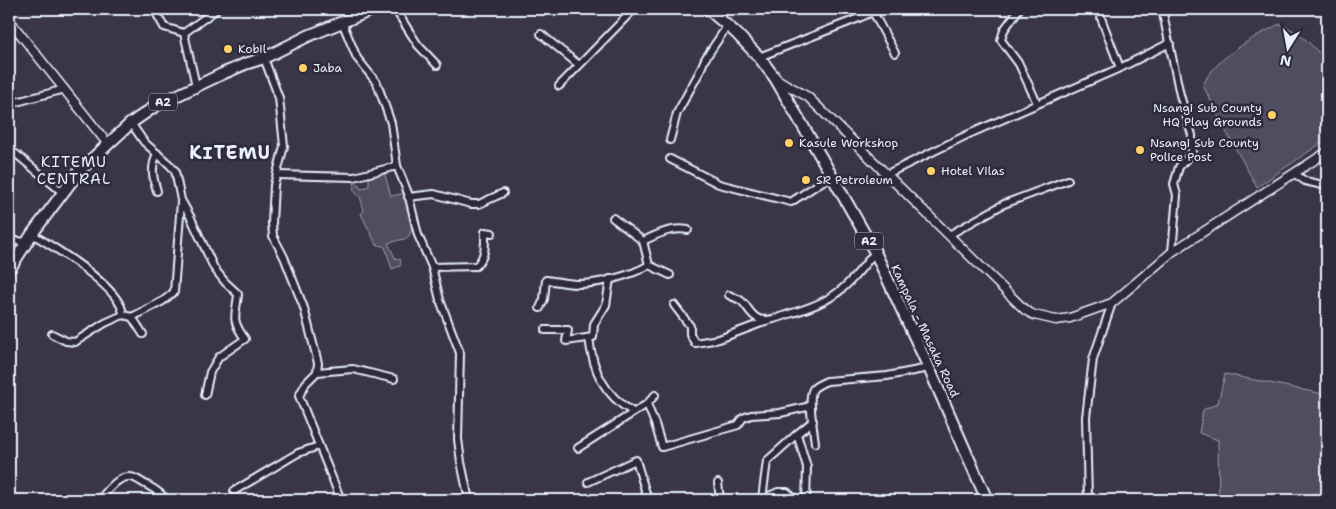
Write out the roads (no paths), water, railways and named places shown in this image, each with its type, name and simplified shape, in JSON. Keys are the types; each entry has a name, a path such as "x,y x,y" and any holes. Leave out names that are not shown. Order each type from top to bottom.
{"main road":[{"name":"A2","path":"9,270 29,238 80,170 107,143 157,104 374,9"},
{"name":"Kampala - Masaka Road","path":"708,9 728,25 759,57 775,78 832,175 875,252 929,368 985,500"}],"street":[{"path":"154,9 164,27 184,33"},
{"path":"184,33 217,9"},
{"path":"395,9 418,45 438,65"},
{"path":"559,86 634,9"},
{"path":"1019,9 1004,30 1002,40 1019,64 1037,103"},
{"path":"1162,9 1180,95 1192,136 1192,153 1180,167 1174,184 1177,195 1172,252"},
{"path":"759,57 876,10 895,53"},
{"path":"1101,18 1120,68"},
{"path":"9,20 107,143"},
{"path":"342,22 357,58 377,83 391,123 397,166 418,234 432,267 440,300 460,353 458,439 469,500"},
{"path":"670,140 677,113 705,59 728,25"},
{"path":"184,33 196,86"},
{"path":"541,34 579,65"},
{"path":"887,174 1037,103 1120,68 1170,43"},
{"path":"264,58 279,98 283,126 284,146 274,185 272,205 274,236 304,308 318,363 317,372 306,383 299,396 341,500"},
{"path":"775,78 808,98 1025,310 1034,315 1056,320 1070,318 1112,304 1172,252 1327,152"},
{"path":"9,104 65,90"},
{"path":"131,123 144,142 175,171 181,200 214,268 238,294 234,313 237,328 245,339 219,357 210,372 205,395"},
{"path":"157,153 152,165 157,191"},
{"path":"16,154 62,192"},
{"path":"670,159 719,184 791,202 832,175"},
{"path":"277,175 354,177 397,166"},
{"path":"1295,174 1305,180 1327,186"},
{"path":"949,235 1004,204 1068,180"},
{"path":"408,197 434,194 471,204 480,204 503,193"},
{"path":"52,334 69,342 75,342 105,323 123,315 132,317 163,301 174,292 181,200"},
{"path":"613,218 642,241 649,265 670,275"},
{"path":"642,241 676,228 688,230"},
{"path":"432,267 476,266 481,262 485,251 485,232 492,233"},
{"path":"9,240 29,238 96,277 117,299 123,310 123,315"},
{"path":"674,305 690,326 690,334 695,343 720,339 770,320 810,308 832,298 850,282 875,252"},
{"path":"540,308 544,299 546,280 577,284 610,279 637,272 649,265"},
{"path":"545,330 568,330 566,341 593,337 594,324 606,305 610,279"},
{"path":"729,296 741,300 752,316 770,320"},
{"path":"1088,500 1086,417 1093,359 1112,304"},
{"path":"132,317 142,334"},
{"path":"589,338 595,371 614,399 633,412"},
{"path":"815,443 810,396 814,388 827,381 887,376 929,368"},
{"path":"317,372 353,369 394,379"},
{"path":"578,448 647,404 655,395"},
{"path":"647,404 662,448 738,425 743,418 751,415 780,413 811,406"},
{"path":"760,499 768,461 813,422"},
{"path":"797,434 807,467 806,500"},
{"path":"234,491 298,453 319,446"},
{"path":"588,482 636,460 648,500"},
{"path":"99,500 114,484 130,476 158,492 166,500"},
{"path":"718,483 720,500"},
{"path":"760,499 778,492 788,492 796,500"}],"place":[{"name":"Kobil","path":"228,49"},
{"name":"Jaba","path":"303,68"},
{"name":"Nsangi Sub County HQ Play Grounds","path":"1272,115"},
{"name":"Kasule Workshop","path":"789,143"},
{"name":"Nsangi Sub County Police Post","path":"1140,150"},
{"name":"Hotel Vilas","path":"931,171"},
{"name":"SR Petroleum","path":"806,180"}],"district":[{"name":"KITEMU","path":"230,153"},
{"name":"KITEMU CENTRAL","path":"74,170"}]}
